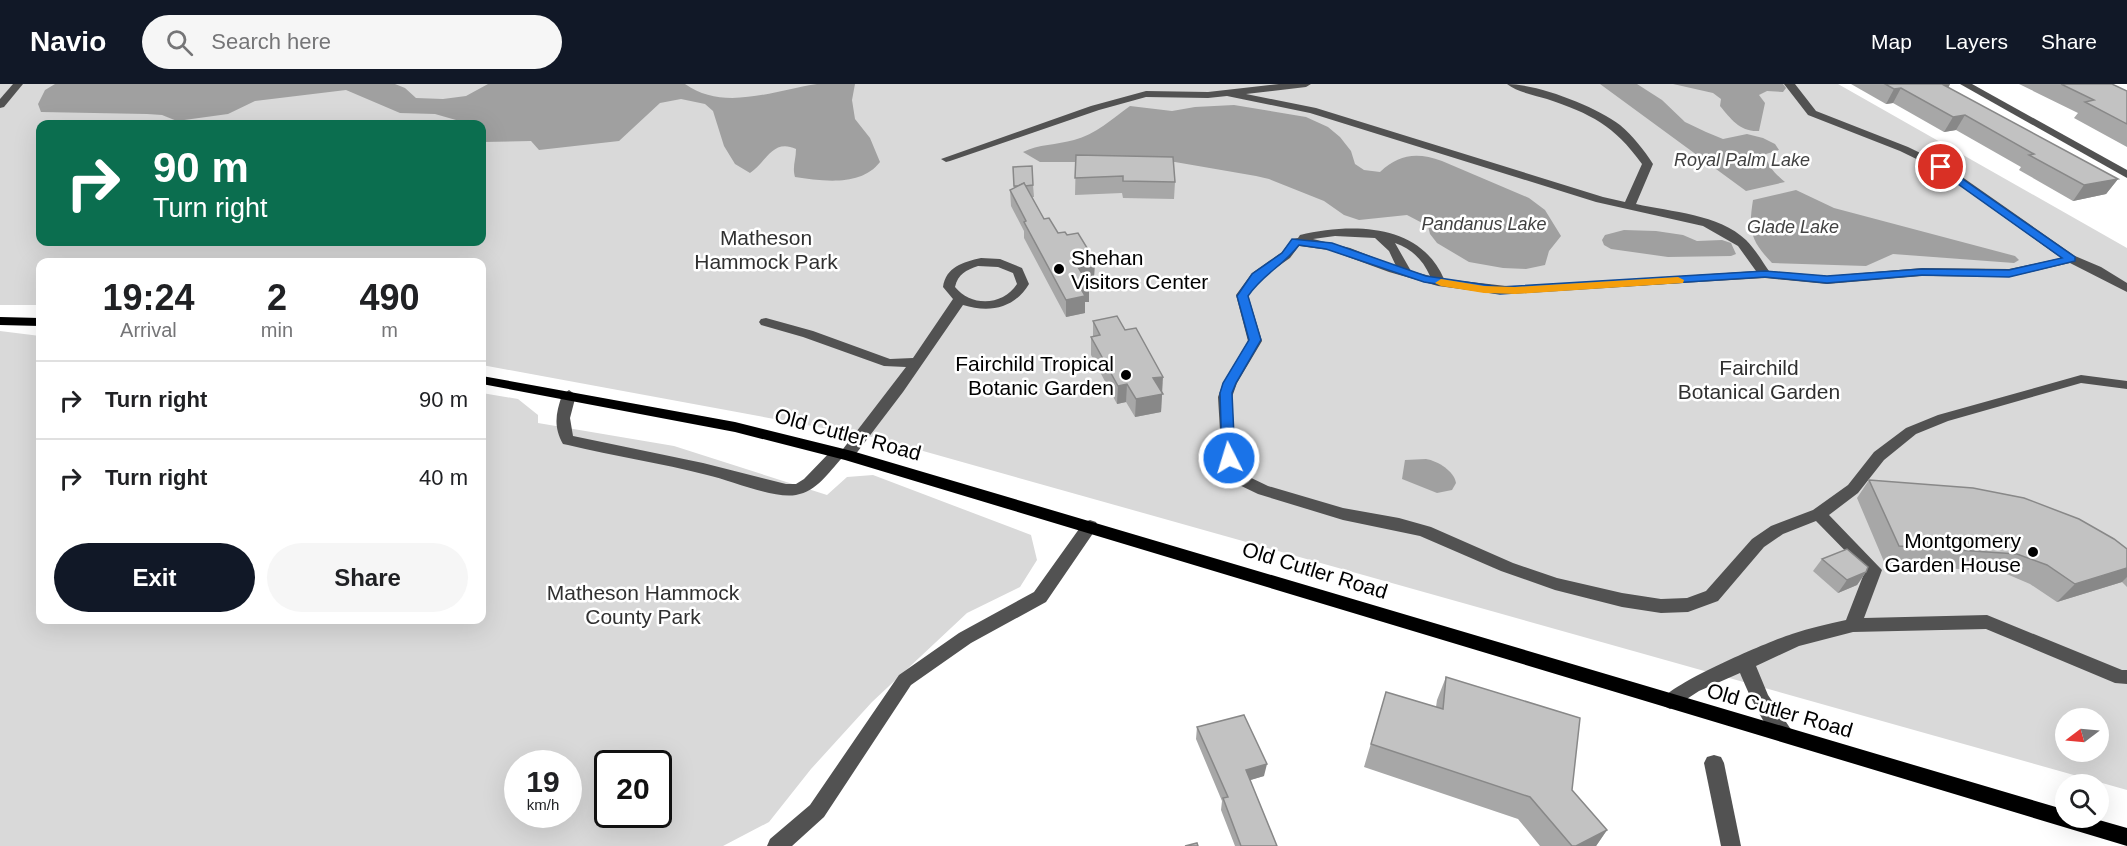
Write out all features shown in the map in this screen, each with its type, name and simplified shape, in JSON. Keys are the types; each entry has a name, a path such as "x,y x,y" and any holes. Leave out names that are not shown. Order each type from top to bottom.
{"main road":[{"path":"0,321 36,322"},
{"name":"Old Cutler Road","path":"486,381 735,427 842,454 1090,526 2127,837"}],"street":[{"path":"0,85 9,84"},
{"path":"0,105 18,84"},
{"path":"1512,84 1609,121 1634,145 1648,164 1629,206"},
{"path":"1789,84 1799,93 1806,108 1812,113 1904,149 1941,167 2071,259 2097,270 2127,288"},
{"path":"1965,84 2127,175"},
{"path":"1228,93 1304,85 1302,97 1312,110"},
{"path":"946,159 1147,89 1228,93 1312,110 1600,200 1698,220 1721,229 1742,243 1765,274"},
{"path":"1439,282 1428,260 1415,249 1402,240 1378,234 1325,234 1296,242 1286,255 1256,276 1242,299 1255,340 1226,393 1225,412 1229,464 1232,473 1263,490 1343,514 1425,531 1518,572 1555,584 1622,600 1661,606 1688,605 1707,599 1716,593 1758,543 1767,536 1819,514 1854,489 1890,446 1911,431 1931,422 2080,379 2127,386"},
{"path":"1378,234 1394,249 1406,273"},
{"path":"1296,242 1328,246 1439,282 1515,291 1765,274 1827,279 1922,272 2009,273 2071,259"},
{"path":"992,262 1007,265 1018,271 1023,279 1018,293 1000,303 983,305 960,299 949,287 950,280 960,268 970,264 992,262"},
{"path":"569,395 562,417 562,430 568,440 611,451 701,468 768,486 796,490 810,483 842,454 897,389 960,299"},
{"path":"766,322 808,334 889,363 914,362"},
{"path":"1819,514 1874,570 1853,625"},
{"path":"777,846 817,811 905,680 965,638 1040,597 1090,526"},
{"path":"1670,701 1694,686 1795,640 1853,625 1987,622 2125,681"},
{"path":"1746,663 1755,691 1785,734"},
{"path":"1714,763 1731,846"}],"green space":[{"name":"Fairchild Botanical Garden","path":"0,84 1838,84 2127,248 2127,790 2109,785 2109,774 2070,774 877,438 486,366 486,258 36,258 36,305 0,305"},
{"name":"Matheson Hammock County Park","path":"0,331 36,336 36,624 486,624 486,394 518,399 538,415 538,423 674,446 827,495 847,477 873,475 1031,535 1037,560 1020,587 967,613 872,702 811,769 769,822 723,846 0,846"}],"water":[{"path":"55,84 395,84 405,88 416,98 443,99 466,96 488,84 685,84 716,97 733,98 750,97 817,84 855,84 852,100 855,119 870,138 880,162 872,170 852,179 829,181 795,177 796,149 788,146 775,149 750,173 735,164 724,146 713,111 705,104 681,99 660,103 619,141 539,150 531,141 486,142 486,120 456,120 435,114 400,113 346,90 255,101 228,114 174,120 162,115 147,114 41,112 38,104 45,90"},
{"name":"Royal Palm Lake","path":"1600,84 1637,84 1662,100 1685,122 1723,139 1747,134 1775,144 1779,150 1766,154 1768,163 1785,182 1746,191"},
{"name":"Royal Palm Lake","path":"1673,84 1783,84 1786,88 1783,92 1767,91 1759,95 1765,103 1759,131 1752,131 1736,124 1720,106 1721,99 1713,93"},
{"name":"Pandanus Lake","path":"1234,105 1306,117 1328,127 1351,151 1355,164 1364,170 1380,172 1394,161 1409,156 1424,156 1442,161 1529,198 1545,210 1561,236 1549,251 1545,265 1526,269 1503,268 1469,262 1437,243 1430,234 1428,226 1407,215 1359,220 1344,215 1324,201 1269,179 1175,162 1040,162 1023,152 1035,147 1082,138 1104,126 1130,106 1172,111"},
{"name":"Glade Lake","path":"1796,190 1834,208 2015,256 2019,260 2014,263 1893,254 1866,266 1772,263 1755,242 1751,228 1753,200"},
{"path":"1624,230 1683,235 1697,241 1722,240 1731,243 1736,254 1668,257 1611,249 1604,245 1602,240 1605,235"},
{"path":"1426,459 1440,464 1452,474 1456,483 1452,490 1437,493 1402,479 1405,460"}],"building":[{"path":"1885,84 1942,84 2118,179 2084,185 2029,155 2034,154 1965,115 1953,117 1901,88 1894,89"},
{"path":"2061,84 2112,84 2127,91 2127,124 2085,102 2094,100"},
{"path":"1076,155 1173,157 1175,182 1123,181 1123,176 1075,178"},
{"path":"1032,166 1033,185 1025,186 1024,183 1014,186 1013,167"},
{"path":"1024,183 1044,219 1049,218 1058,233 1065,232 1067,235 1078,233 1095,261 1078,267 1089,285 1080,287 1085,296 1066,300 1024,222 1026,221 1010,190"},
{"name":"Fairchild Tropical Botanic Garden","path":"1117,316 1125,330 1136,328 1163,377 1153,378 1163,394 1136,399 1127,384 1118,386 1091,337 1100,335 1093,321"},
{"path":"1869,480 1973,488 2024,498 2079,519 2114,539 2127,549 2127,568 2075,584 2047,565 2017,554 1899,546"},
{"path":"1847,549 1868,567 1866,572 1847,580 1822,559"},
{"path":"1446,677 1580,718 1572,790 1607,830 1572,846 1530,797 1371,744 1386,692 1443,709"},
{"path":"1244,715 1267,764 1246,770 1277,846 1241,846 1223,798 1228,797 1197,727"}],"slow traffic":[{"path":"1441,283 1515,291 1678,280"}],"place":[{"name":"Shehan Visitors Center","path":"1059,269"},
{"name":"Fairchild Tropical Botanic Garden","path":"1126,375"},
{"name":"Montgomery Garden House","path":"2033,552"}],"route":[{"path":"1229,458 1226,393 1255,340 1242,296 1256,276 1286,255 1296,242 1305,241 1328,246 1424,279 1500,291 1765,274 1827,279 1922,272 2009,273 2071,259 1964,181 1941,167"}],"park label":[{"name":"Matheson Hammock Park","path":"766,249"}]}
